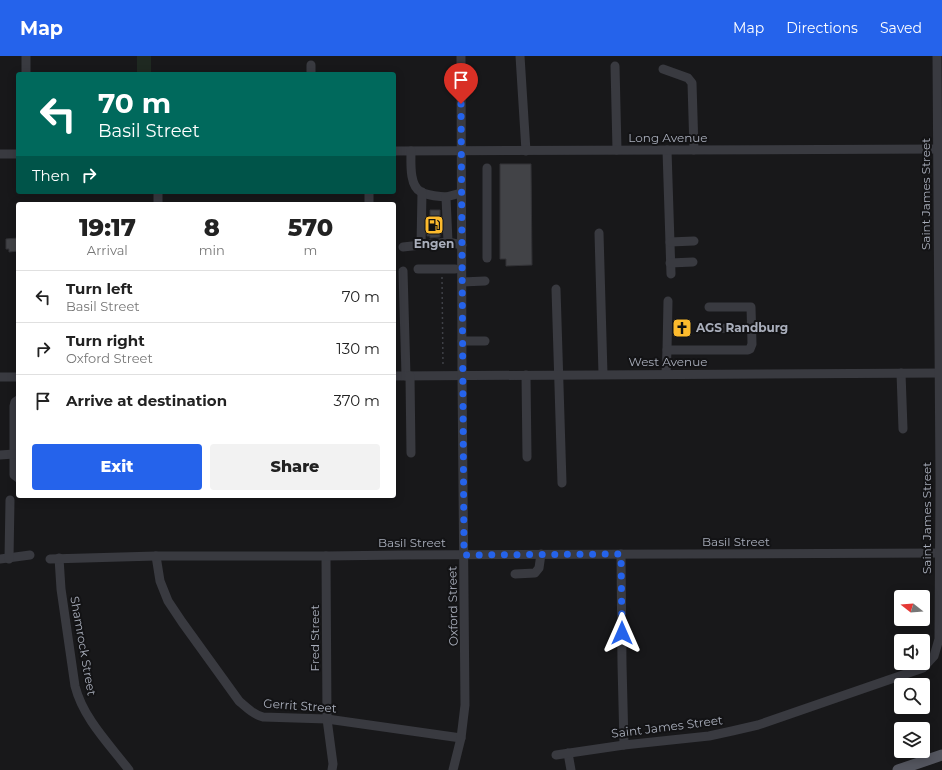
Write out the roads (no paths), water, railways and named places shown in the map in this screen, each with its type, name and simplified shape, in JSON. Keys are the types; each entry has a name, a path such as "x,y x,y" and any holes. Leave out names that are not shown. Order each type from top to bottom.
{"main road":[{"path":"898,770 942,755"}],"street":[{"path":"26,56 26,72"},
{"name":"Oxford Street","path":"453,770 461,738 465,704 461,56"},
{"path":"520,56 526,151"},
{"name":"Saint James Street","path":"556,755 624,745 709,736 745,728 923,668 934,656 939,640 941,553 940,149 937,56"},
{"path":"615,66 617,150"},
{"path":"663,69 688,78 692,83 694,150"},
{"name":"Long Avenue","path":"396,151 461,152 940,149"},
{"path":"666,150 671,274"},
{"path":"411,151 414,185 418,190 446,197 461,193"},
{"path":"0,154 16,154"},
{"path":"486,168 487,258"},
{"path":"422,192 422,245"},
{"path":"446,197 448,242"},
{"path":"599,233 604,365 603,374"},
{"path":"670,242 694,241"},
{"path":"403,247 448,242 462,245"},
{"path":"670,263 693,262"},
{"path":"418,269 455,269"},
{"path":"403,271 411,453"},
{"path":"462,282 485,281"},
{"path":"556,289 562,483"},
{"path":"666,374 668,301"},
{"path":"667,350 749,350 752,344 752,308 709,307"},
{"path":"709,328 752,329"},
{"path":"462,341 485,341"},
{"path":"901,373 903,429"},
{"name":"West Avenue","path":"396,376 940,373"},
{"path":"526,375 527,457"},
{"path":"0,377 16,377"},
{"path":"16,401 14,406 14,475 16,476"},
{"path":"0,455 14,454"},
{"path":"10,500 5,559 30,555"},
{"name":"Basil Street","path":"50,559 156,556 326,556 402,554 941,553"},
{"path":"515,574 535,573 539,568 541,554"},
{"path":"621,554 624,745"},
{"name":"Gerrit Street","path":"156,556 160,581 168,601 239,701 250,711 263,717 327,719 461,738"},
{"name":"Fred Street","path":"326,556 327,719"},
{"name":"Shamrock Street","path":"59,558 61,589 75,686 78,697 87,714 129,770"},
{"path":"327,719 333,764 332,770"},
{"path":"568,753 571,770"}],"place":[{"name":"Engen","path":"434,225"},
{"name":"AGS Randburg","path":"682,328"}]}
